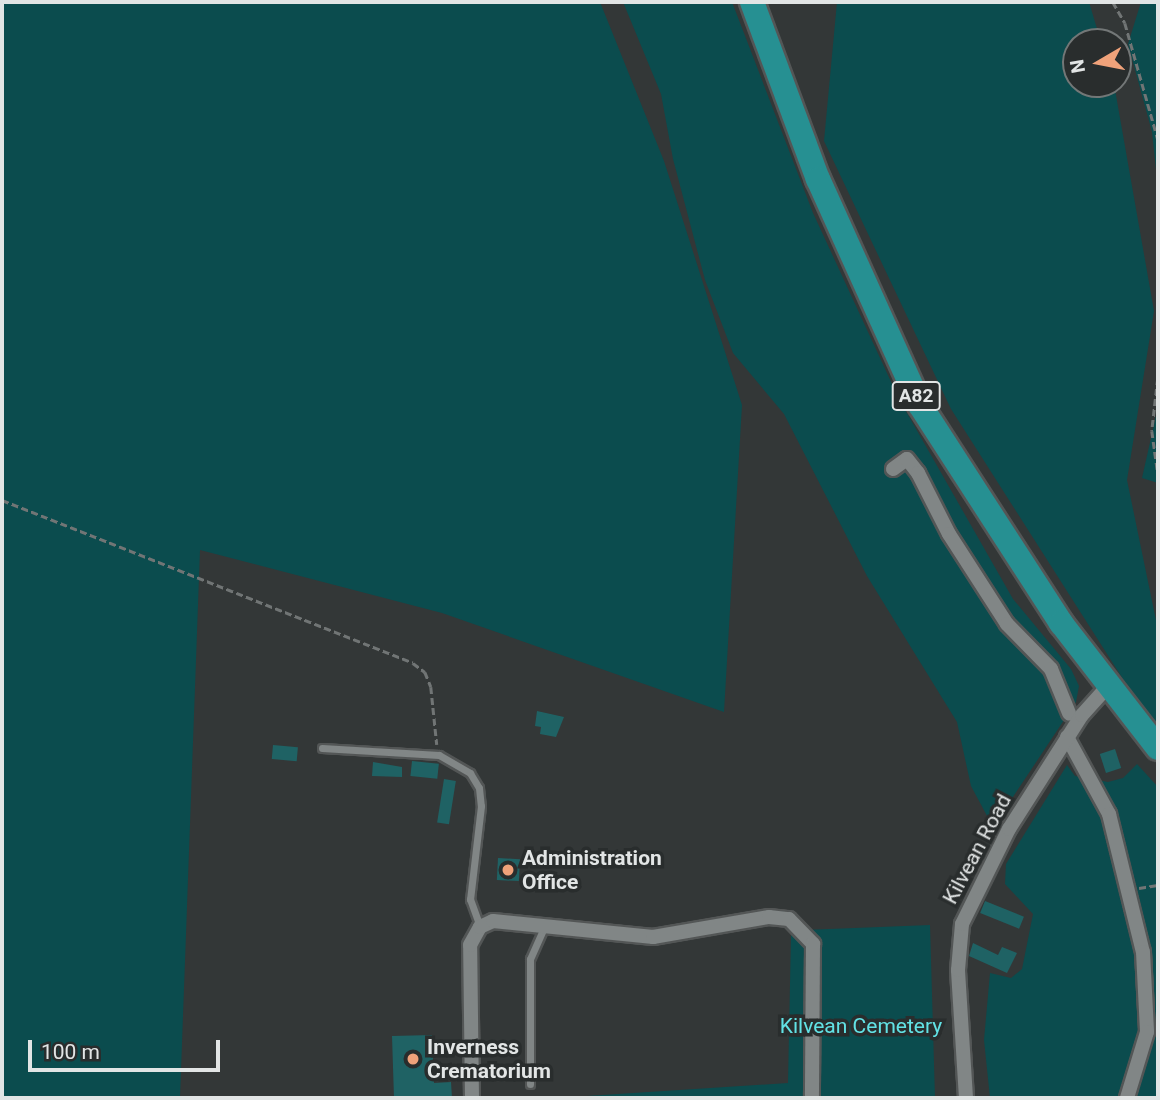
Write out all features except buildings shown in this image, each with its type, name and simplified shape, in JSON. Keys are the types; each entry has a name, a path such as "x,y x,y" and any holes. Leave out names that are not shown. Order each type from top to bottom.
{"highway":[{"name":"A82","path":"752,2 818,179 920,405 985,510 1107,687 1158,748"}],"street":[{"path":"893,469 907,459 918,473 949,534 1013,633 1051,669 1069,713"},
{"name":"Kilvean Road","path":"966,1098 958,970 962,924 1009,829 1067,737 1107,687"},
{"path":"1067,737 1109,814 1143,952 1149,1012 1142,1054 1127,1098"},
{"path":"472,1098 470,945 480,927 493,921 653,937 769,917 789,919 813,944 812,1098"}],"lane":[{"path":"322,748 439,755 460,764 479,788 481,806 470,899 480,927"},
{"path":"530,1084 530,959 544,927"}],"path":[{"path":"1113,2 1125,23 1158,140"},
{"path":"1158,378 1152,431 1158,474"},
{"path":"2,500 413,663 425,672 439,755"},
{"path":"1129,889 1158,885"}],"green space":[{"path":"2,2 600,2 664,161 742,405 724,712 442,613 200,550 180,1098 2,1098"},
{"path":"623,2 732,2 813,213 899,399 1013,599 1071,669 1079,686 1076,702 993,827 971,786 957,722 867,576 784,414 733,353 705,280 673,159 661,94"},
{"path":"837,2 1089,2 1097,28 1062,28 1062,98 1116,98 1154,311 1127,480 1158,630 1158,734 951,409 824,141"},
{"path":"1141,2 1158,2 1158,188 1152,132 1132,59 1132,31"},
{"path":"1158,407 1158,483 1142,478"},
{"path":"1137,764 1158,787 1158,1098 990,1098 984,1040 990,973 1011,978 1022,969 1033,914 1005,884 1006,864 1067,765 1075,776 1108,782 1123,778"},
{"name":"Kilvean Cemetery","path":"930,925 935,1098 556,1098 788,1083 791,935 804,930"}],"place":[{"name":"Administration Office","path":"508,870"},
{"name":"Inverness Crematorium","path":"413,1059"}]}
